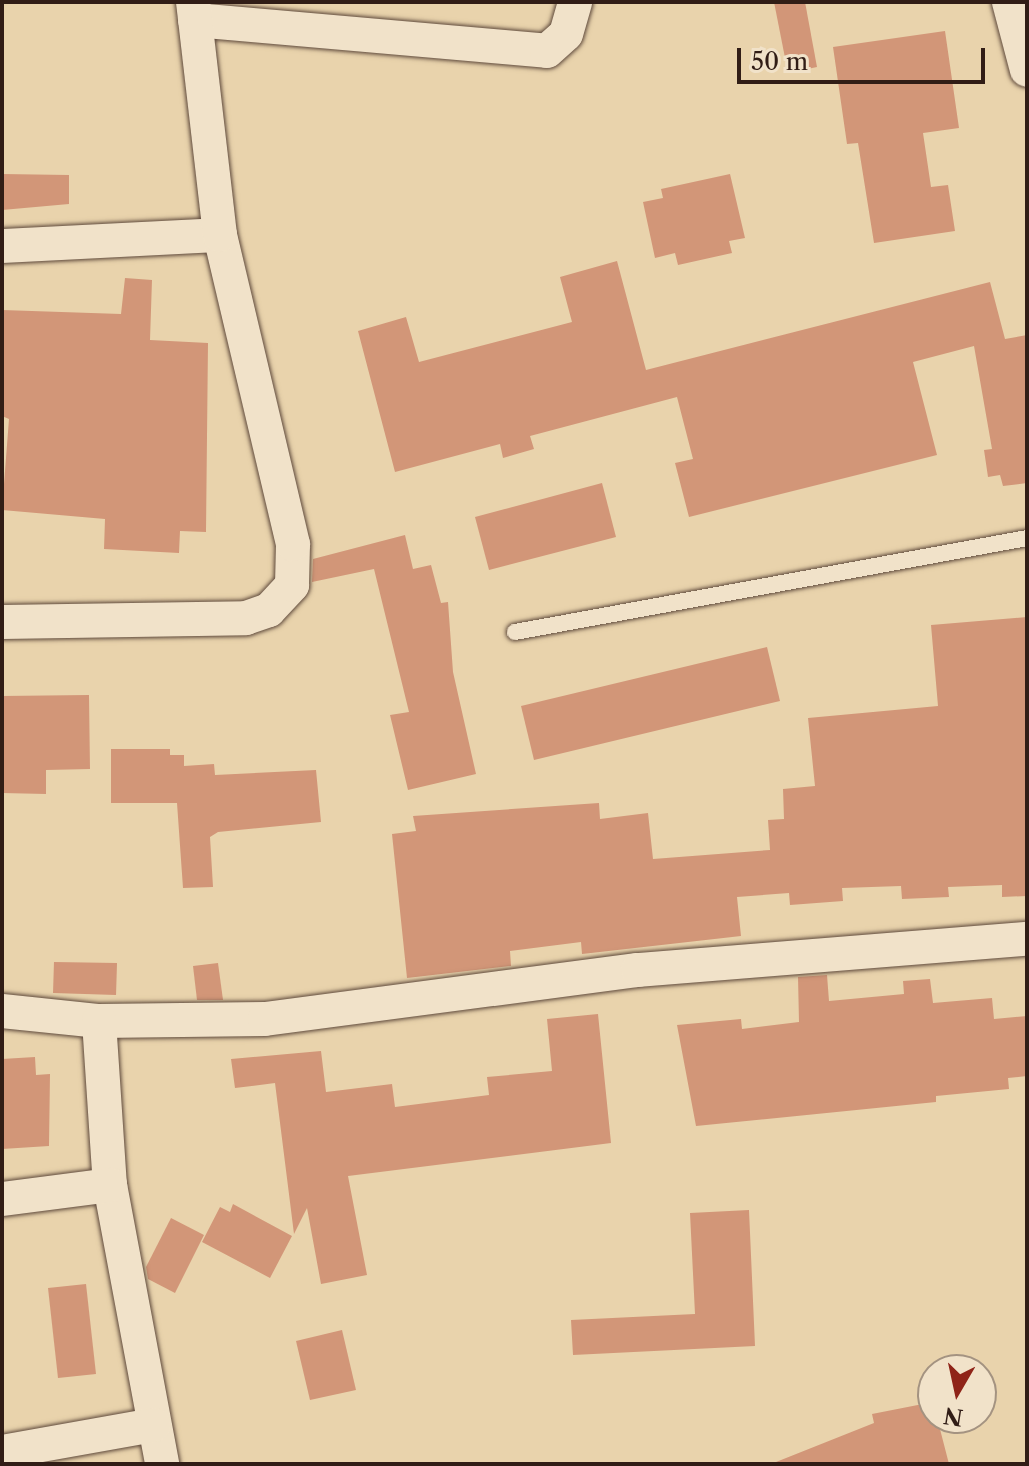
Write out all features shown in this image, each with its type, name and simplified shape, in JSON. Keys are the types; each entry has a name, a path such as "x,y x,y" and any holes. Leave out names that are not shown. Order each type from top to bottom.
{"street":[{"path":"2,622 246,618 276,605 292,585 293,544 220,235 194,11 547,51 566,34 575,2"},
{"path":"1009,2 1027,70"},
{"path":"2,246 220,235"},
{"path":"2,1011 99,1021 265,1019 638,970 1027,939"},
{"path":"99,1021 110,1185 162,1464"},
{"path":"2,1199 110,1185"},
{"path":"2,1452 154,1425"}],"lane":[{"path":"515,632 1027,538"}],"building":[{"path":"774,2 805,2 817,67 788,73"},
{"path":"945,31 959,128 923,133 931,187 948,185 955,231 874,243 858,143 847,144 833,47"},
{"path":"2,174 69,175 69,204 2,210"},
{"path":"730,174 745,238 729,241 732,253 678,265 675,253 655,258 643,202 663,198 661,189"},
{"path":"617,261 646,370 990,282 1005,339 1027,335 1027,483 1003,486 1000,475 988,477 984,450 992,449 974,346 913,362 937,455 689,517 675,463 693,459 677,397 530,436 534,449 503,458 500,444 395,472 358,331 406,317 419,362 572,322 560,277"},
{"path":"125,278 152,280 150,340 208,343 206,532 180,531 179,553 104,549 105,519 2,510 9,419 2,416 2,310 121,314"},
{"path":"602,483 616,537 489,570 475,517"},
{"path":"405,535 413,569 431,565 441,603 448,602 453,672 476,774 408,790 390,715 409,712 374,569 312,582 313,559"},
{"path":"1027,617 1027,896 1002,897 1002,885 948,887 949,897 902,899 901,886 842,888 843,901 790,905 789,893 737,897 741,936 582,954 581,942 510,951 511,966 407,978 392,834 416,831 413,816 599,803 600,819 648,813 653,859 770,850 768,820 784,819 783,789 815,786 808,718 938,706 931,625"},
{"path":"767,647 780,701 534,760 521,706"},
{"path":"89,695 90,769 46,770 46,794 2,793 2,696"},
{"path":"111,749 170,749 170,755 184,755 184,766 214,764 215,775 316,770 321,822 218,832 210,837 213,887 183,888 177,803 111,803"},
{"path":"54,962 117,963 116,995 53,993"},
{"path":"218,963 223,1000 197,1000 193,966"},
{"path":"827,975 829,1001 904,994 903,981 930,979 933,1003 992,998 994,1019 1027,1016 1027,1076 1008,1078 1009,1089 936,1096 936,1102 696,1126 677,1025 741,1019 742,1029 799,1022 798,977"},
{"path":"598,1014 611,1143 348,1176 367,1275 321,1284 307,1208 294,1234 275,1083 235,1088 231,1059 321,1051 326,1092 392,1084 395,1107 489,1095 487,1077 552,1071 547,1019"},
{"path":"35,1057 36,1075 50,1074 49,1146 2,1149 2,1059"},
{"path":"233,1204 292,1236 270,1278 202,1242 220,1207 230,1212"},
{"path":"749,1210 755,1346 573,1355 571,1320 695,1314 690,1213"},
{"path":"171,1218 204,1235 175,1293 148,1279 146,1267"},
{"path":"86,1284 96,1374 58,1378 48,1288"},
{"path":"342,1330 356,1390 310,1400 296,1341"},
{"path":"917,1405 917,1434 941,1434 949,1464 771,1464 874,1423 872,1414"}]}
